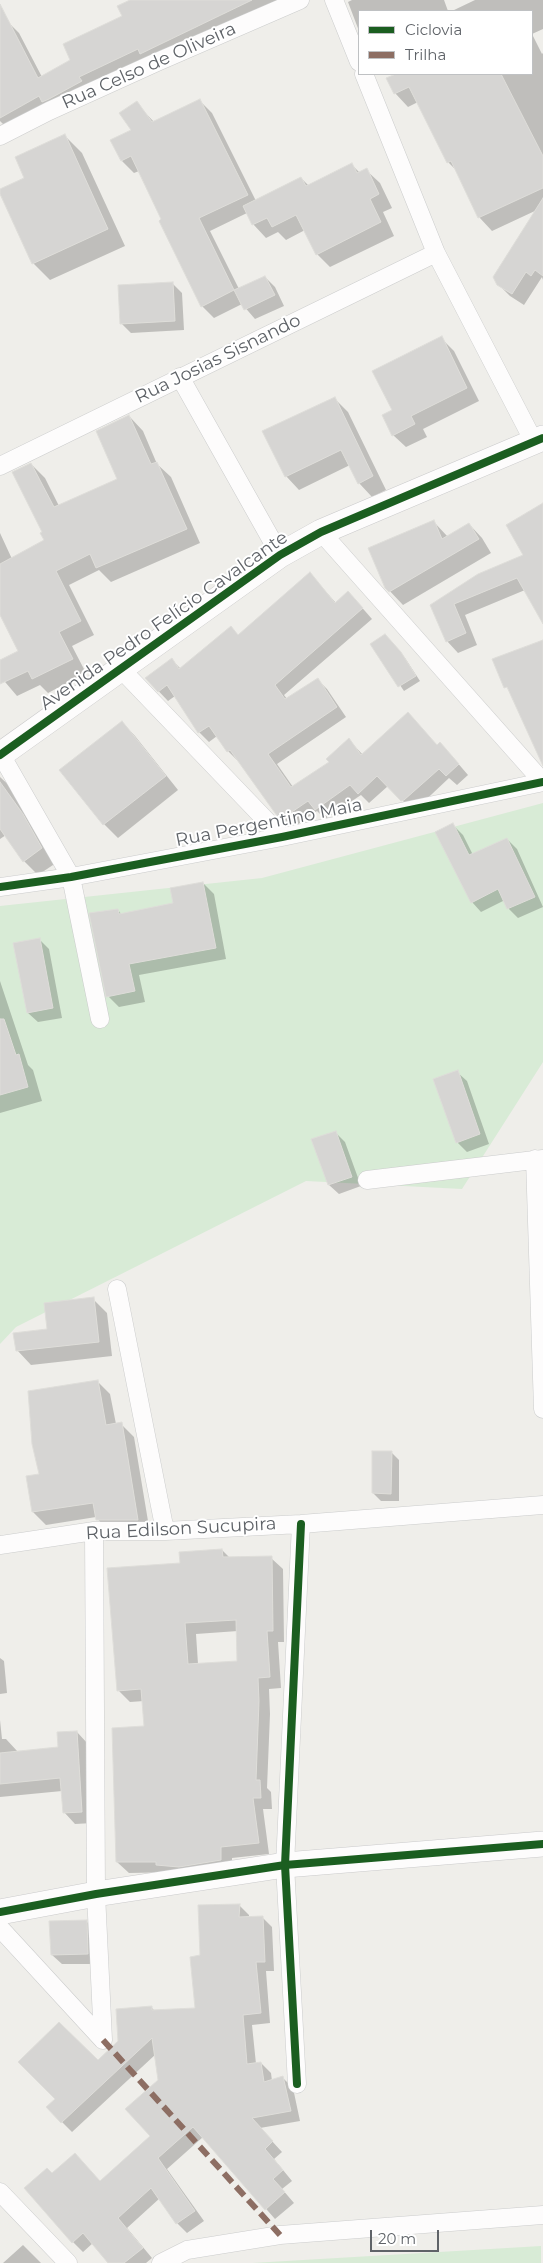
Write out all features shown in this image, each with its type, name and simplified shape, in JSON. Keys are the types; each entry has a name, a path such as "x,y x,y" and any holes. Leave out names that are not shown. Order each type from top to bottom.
{"street":[{"name":"Rua Celso de Oliveira","path":"0,136 49,110 300,0"},
{"path":"334,0 358,60"},
{"path":"364,75 436,253 539,440"},
{"name":"Rua Josias Sisnando","path":"0,466 436,253"},
{"path":"180,377 280,554"},
{"name":"Avenida Pedro Felício Cavalcante","path":"0,754 280,554 321,532 539,440"},
{"path":"321,532 543,782"},
{"path":"120,668 282,837"},
{"path":"0,754 71,877 100,1020"},
{"name":"Rua Pergentino Maia","path":"0,887 71,877 282,837 543,782"},
{"path":"367,1180 539,1159 543,1409"},
{"path":"117,1289 166,1531"},
{"name":"Rua Edilson Sucupira","path":"0,1545 94,1531 166,1531 300,1524 543,1505"},
{"path":"297,2084 285,1866 300,1524"},
{"path":"0,1928 103,2040 96,1894 94,1531"},
{"path":"0,1912 96,1894 285,1866 543,1844"},
{"path":"0,2192 68,2263"},
{"path":"161,2263 187,2250 280,2235 543,2216"}],"green space":[{"path":"543,803 543,1062 462,1189 306,1181 16,1327 0,1344 0,906 262,878"},
{"path":"541,2246 541,2263 252,2263"}],"building":[{"path":"130,0 252,0 140,54 138,49 79,77 82,81 49,99 42,102 39,96 0,118 0,4 38,78 70,60 63,44 122,16 117,6"},
{"path":"394,75 502,75 543,156 543,188 478,218 451,161 447,163 409,87 394,94 386,78"},
{"path":"200,99 248,195 199,218 234,290 201,307 159,221 161,219 131,156 121,161 110,140 131,130 119,113 137,101 152,122"},
{"path":"65,134 108,229 32,264 0,194 0,189 24,178 15,157"},
{"path":"352,163 357,173 367,168 379,194 370,199 381,222 316,255 296,215 272,227 267,218 252,225 243,206 301,177 306,186"},
{"path":"543,198 543,276 535,270 531,276 526,272 512,294 497,285 493,277"},
{"path":"265,276 275,295 244,310 234,290"},
{"path":"173,282 175,321 120,324 118,285"},
{"path":"442,336 467,388 411,416 415,424 392,436 382,415 392,410 372,371"},
{"path":"335,397 373,476 358,484 341,450 285,477 262,431"},
{"path":"129,415 151,464 157,462 187,529 96,568 90,554 56,571 81,621 59,632 73,659 32,679 28,671 0,684 0,660 18,651 0,615 0,564 44,540 40,533 42,532 12,472 31,463 54,507 117,479 96,431"},
{"path":"543,503 543,624 517,578 454,604 466,633 446,642 430,605 478,574 523,555 506,525"},
{"path":"434,520 442,539 469,523 479,539 389,592 385,588 368,548"},
{"path":"310,572 335,603 348,591 363,608 275,685 285,699 318,678 337,707 268,754 291,787 329,762 326,759 349,738 361,755 408,712 437,745 440,742 459,764 446,776 439,769 401,801 377,776 358,794 350,785 315,810 308,801 280,820 230,750 227,752 209,726 198,733 167,685 158,692 145,678 172,658 179,669 231,626 238,635"},
{"path":"385,634 401,652 416,676 398,687 370,644"},
{"path":"543,640 543,766 507,687 504,688 492,659"},
{"path":"122,721 166,776 103,825 59,770"},
{"path":"0,782 23,814 42,848 23,862 0,829"},
{"path":"453,823 469,855 507,838 535,897 507,909 498,889 471,903 435,832"},
{"path":"203,882 216,948 129,964 135,991 106,997 89,913 118,909 119,914 173,903 170,888"},
{"path":"40,938 53,1008 27,1013 13,943"},
{"path":"0,1019 4,1019 16,1055 19,1054 28,1087 0,1095"},
{"path":"458,1070 480,1134 456,1143 433,1079"},
{"path":"336,1131 352,1177 328,1185 311,1139"},
{"path":"94,1297 99,1342 16,1351 13,1333 47,1329 44,1303"},
{"path":"98,1380 106,1425 122,1422 138,1520 96,1520 93,1503 32,1512 26,1476 39,1474 32,1444 28,1391"},
{"path":"372,1451 392,1451 391,1494 372,1493"},
{"path":"222,1549 223,1557 272,1556 273,1631 267,1631 270,1677 258,1678 256,1780 260,1780 261,1798 253,1798 259,1843 221,1847 221,1860 179,1867 156,1865 156,1862 116,1862 112,1728 144,1726 141,1689 117,1691 107,1568 180,1563 179,1552","holes":["236,1620 237,1661 188,1664 185,1623"]},
{"path":"77,1731 82,1812 63,1813 60,1778 0,1784 0,1753 58,1747 57,1732"},
{"path":"240,1904 239,1917 263,1916 265,1962 256,1962 261,2013 243,2015 247,2064 261,2062 264,2082 283,2076 291,2111 252,2118 273,2141 265,2149 283,2170 273,2179 285,2192 265,2210 193,2127 158,2158 195,2211 176,2224 151,2188 118,2218 143,2248 124,2263 108,2263 83,2233 72,2243 24,2188 47,2168 52,2173 75,2153 100,2181 150,2136 125,2109 158,2080 152,2038 61,2123 46,2107 55,2099 18,2062 59,2022 98,2060 118,2041 116,2009 152,2006 152,2010 195,2008 190,1957 200,1955 198,1905"},
{"path":"87,1920 88,1954 51,1955 49,1921"}],"marked path":[{"path":"103,2040 280,2235"}],"cycle path":[{"path":"0,755 280,555 321,532 543,438"},
{"path":"0,887 71,877 282,837 543,782"},
{"path":"297,2084 285,1865 301,1524"},
{"path":"0,1912 96,1894 285,1865 543,1844"}]}
